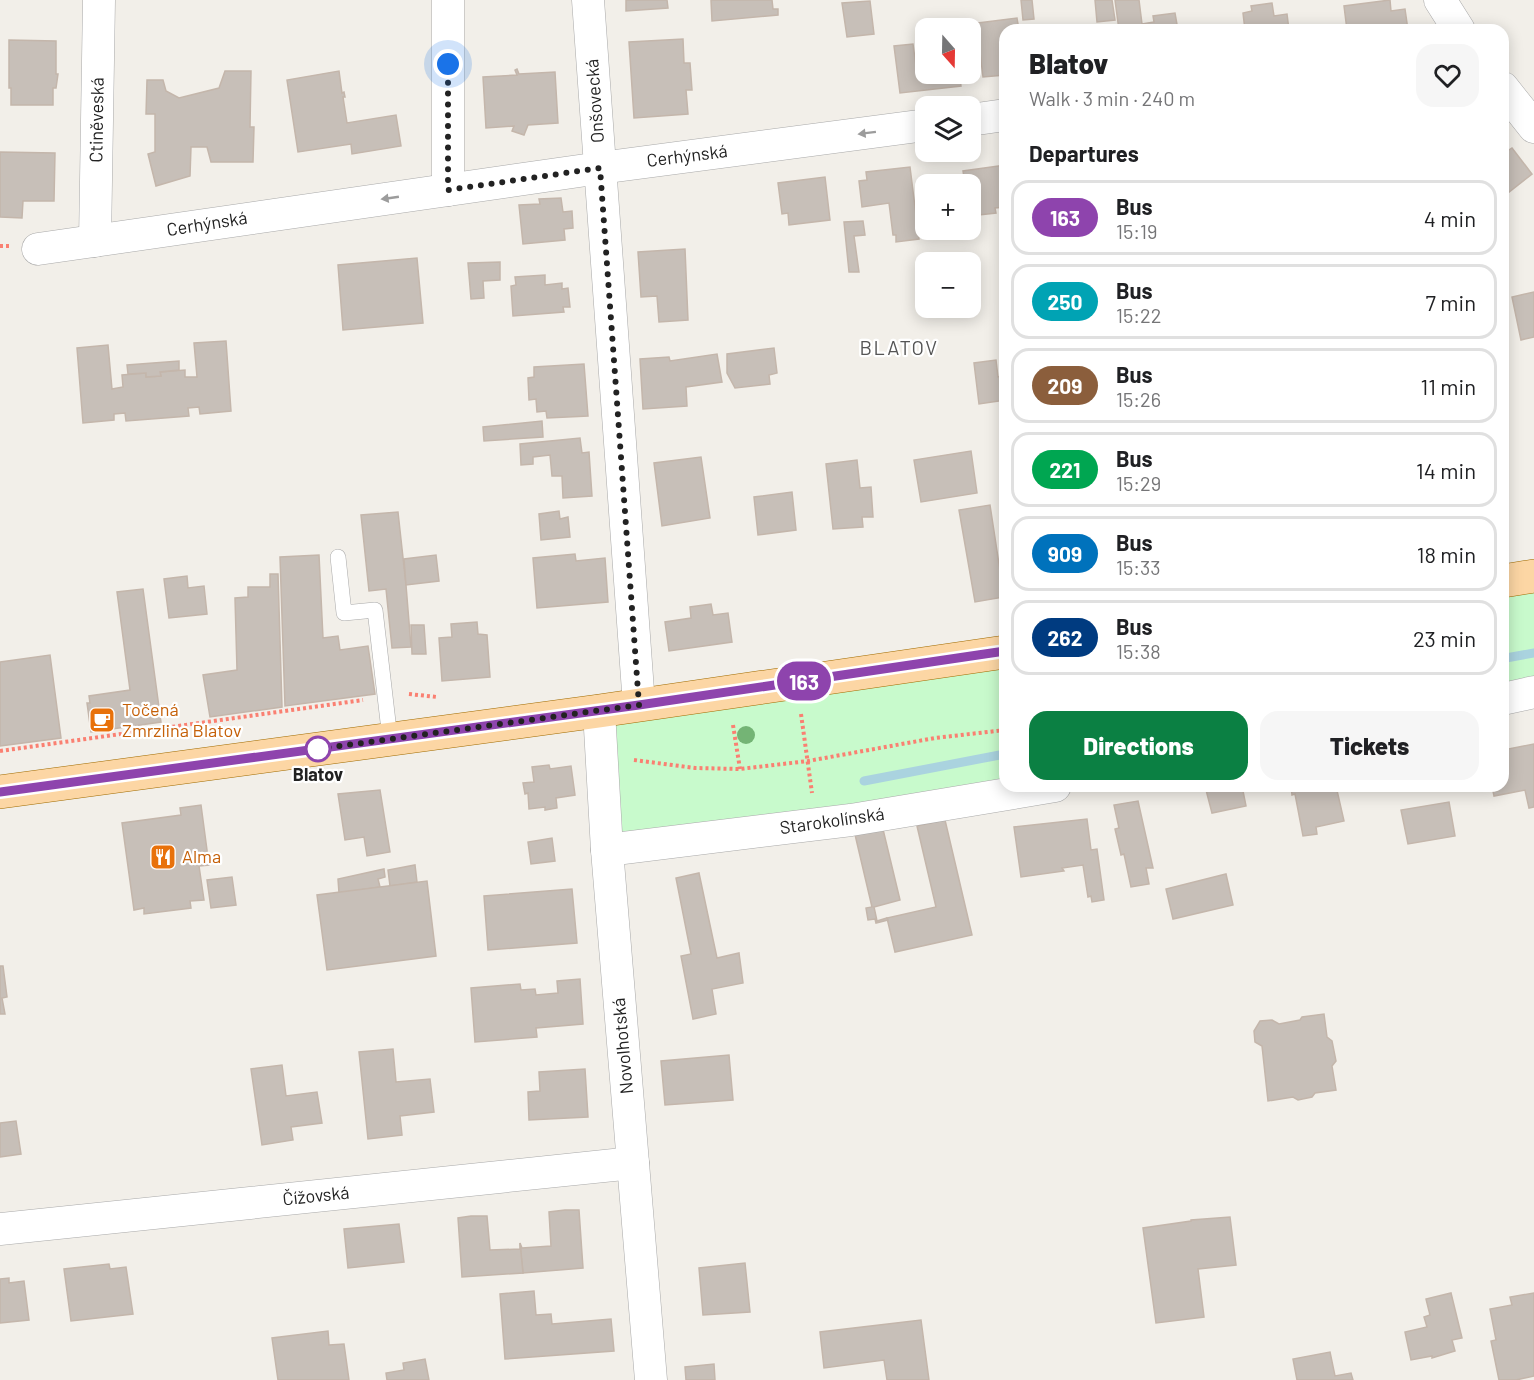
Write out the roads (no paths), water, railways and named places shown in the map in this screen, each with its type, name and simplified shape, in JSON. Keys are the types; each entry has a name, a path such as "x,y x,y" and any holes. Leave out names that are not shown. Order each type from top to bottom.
{"main road":[{"path":"1509,580 1534,576"},
{"path":"0,792 598,711 999,653"}],"street":[{"name":"Ctiněveská","path":"95,241 99,0"},
{"path":"448,0 448,190"},
{"name":"Onšovecká","path":"588,0 639,705"},
{"path":"1440,0 1455,24"},
{"path":"1509,96 1534,127"},
{"path":"981,118 999,116"},
{"name":"Cerhýnská","path":"39,249 271,214 915,126"},
{"path":"1509,698 1534,692"},
{"name":"Novolhotská","path":"598,711 607,850 651,1380"},
{"name":"Starokolínská","path":"607,850 851,820 1019,792"},
{"name":"Čížovská","path":"0,1229 633,1162"}],"lane":[{"path":"338,557 344,613 375,610 390,739"}],"waterway":[{"path":"1509,657 1534,653"},
{"path":"864,781 999,755"}],"place":[{"name":"Točená Zmrzlina Blatov","path":"102,720"},
{"name":"Blatov","path":"318,749"},
{"name":"Alma","path":"163,857"}],"district":[{"name":"BLATOV","path":"899,348"}]}
